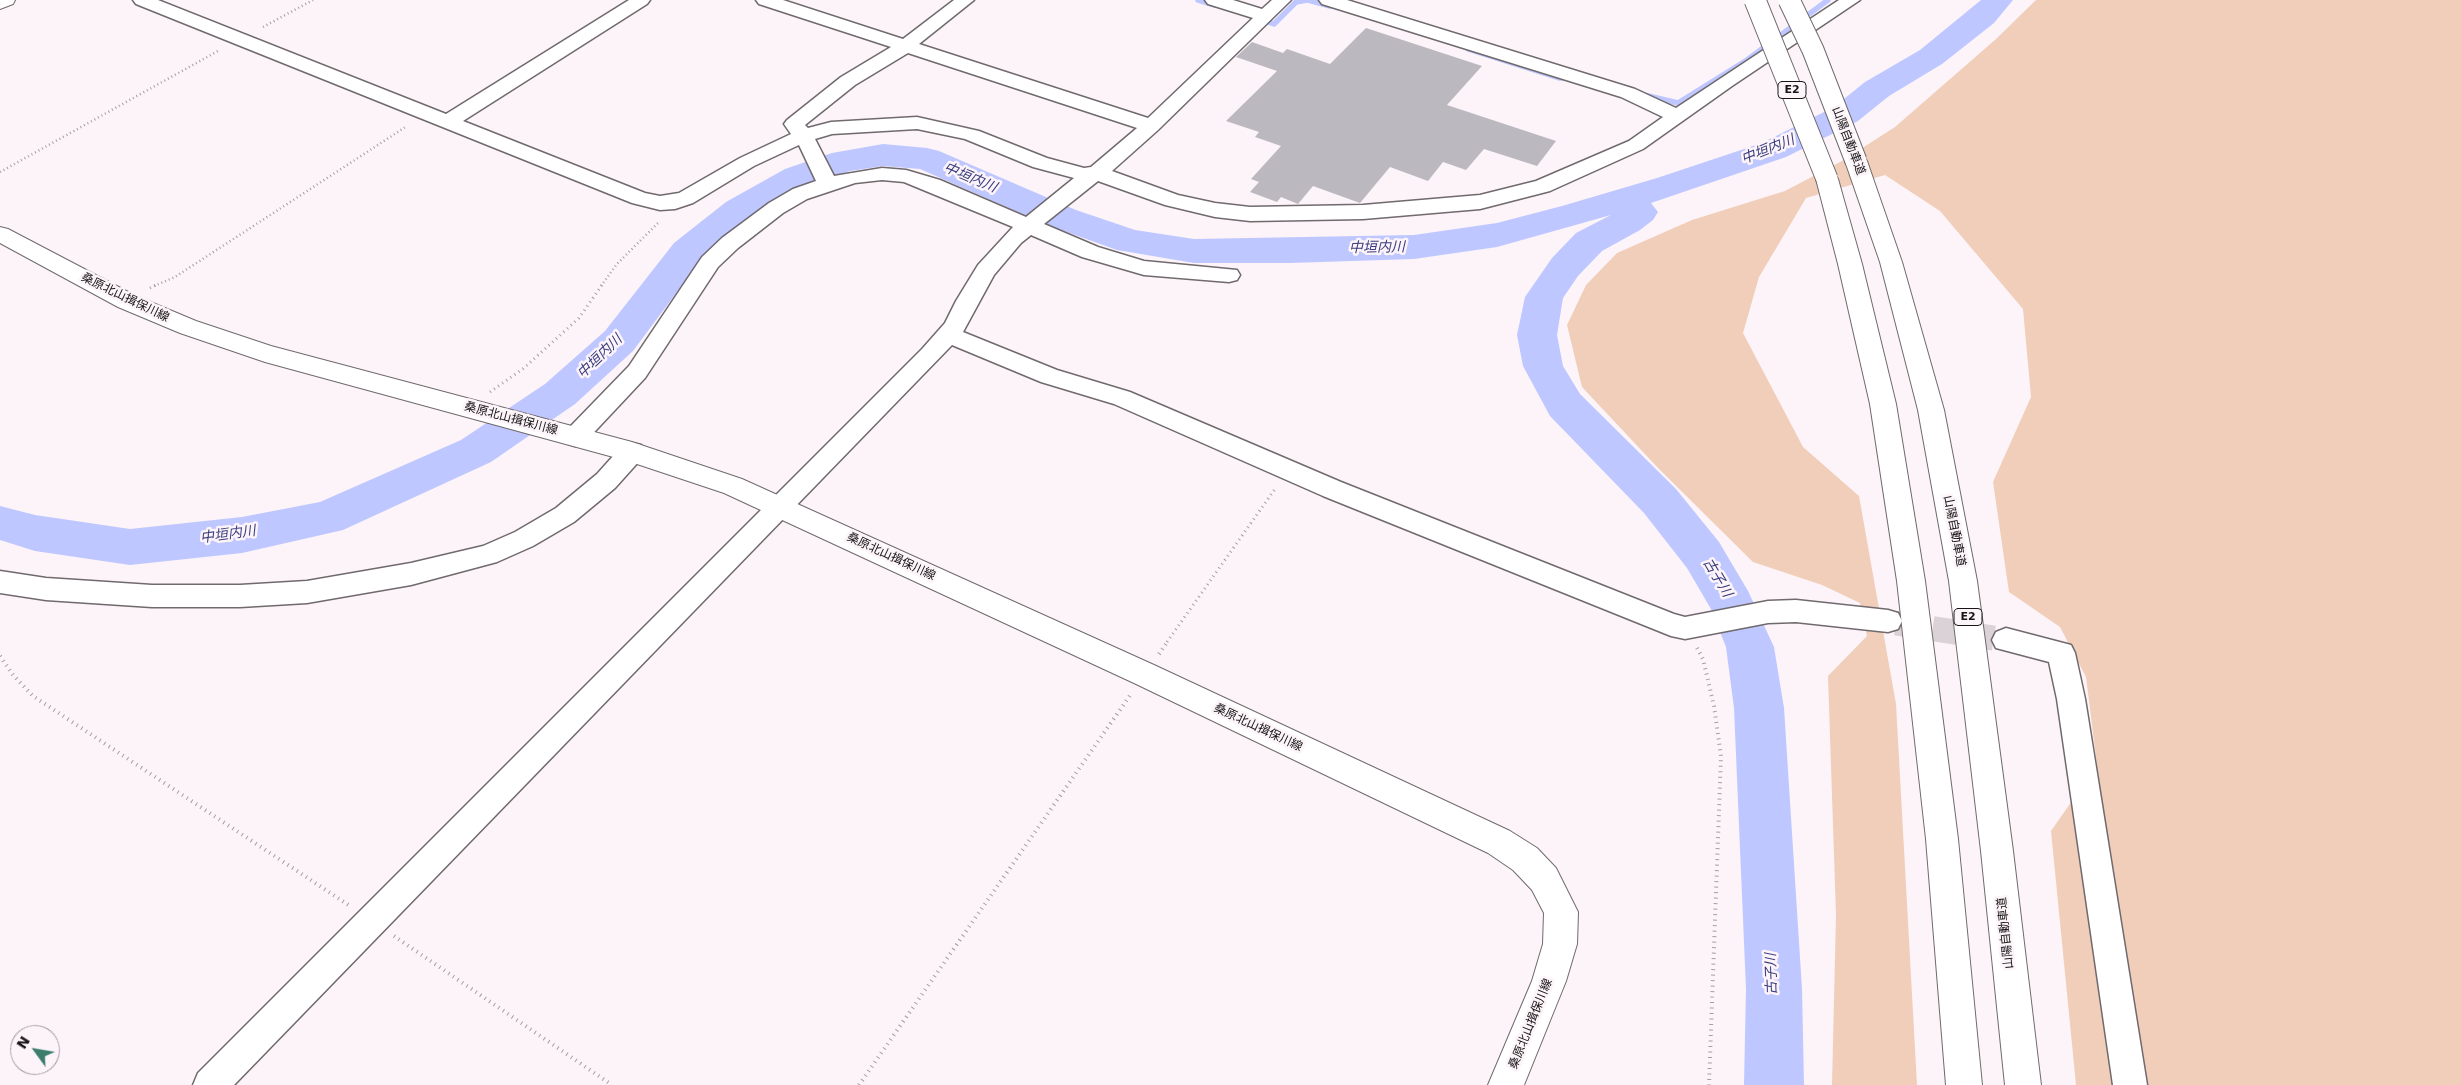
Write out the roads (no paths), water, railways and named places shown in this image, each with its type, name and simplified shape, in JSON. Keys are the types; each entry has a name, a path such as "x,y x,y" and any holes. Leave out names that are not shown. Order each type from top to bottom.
{"main road":[{"path":"0,3 6,0"},
{"name":"E2","path":"1755,0 1827,180 1850,264 1883,404 1911,581 1942,839 1964,1085"},
{"name":"山陽自動車道","path":"1789,0 1813,50 1856,161 1891,262 1931,410 1963,581 1996,841 2023,1085"},
{"name":"桑原北山揖保川線","path":"0,234 126,301 188,328 265,353 632,452 733,486 781,506 1144,674 1499,842 1525,859 1544,879 1560,912 1560,944 1548,981 1506,1085"}],"street":[{"path":"142,0 639,198 660,203 675,202 686,198 747,162 831,128 917,123 972,135 1040,163 1092,176 1172,200 1216,210 1250,214 1363,212 1480,202 1543,186 1604,161 1636,145 1725,82 1851,0"},
{"path":"447,122 642,0"},
{"path":"765,0 1151,126"},
{"path":"827,183 805,139 794,124 848,81 907,45 965,0"},
{"path":"1214,0 1265,16"},
{"path":"210,1085 948,336 986,270 1013,238 1092,176 1151,126 1282,0"},
{"path":"1328,0 1628,93 1678,116"},
{"path":"569,435 637,372 710,262 730,243 776,208 800,194 827,183 882,174 906,176 1030,224 1090,252 1144,268 1229,275"},
{"path":"948,336 965,341 1048,376 1122,398 1288,470 1671,625 1690,627 1768,612 1796,611 1888,622"},
{"path":"0,582 46,589 152,596 240,596 308,592 411,574 488,555 524,539 565,515 606,482 632,452"},
{"path":"2006,640 2061,653 2071,699 2130,1085"}],"waterway":[{"path":"1198,0 1215,5"},
{"path":"1259,19 1274,24 1296,2 1307,0"},
{"path":"1308,0 1330,6"},
{"path":"1644,95 1678,103 1747,60 1828,0"},
{"name":"中垣内川","path":"0,523 35,533 130,547 242,535 327,518 476,451 560,394 619,341 687,252 739,210 798,177 844,161 883,155 927,159 1063,218 1130,241 1194,251 1290,251 1414,247 1497,235 1575,214 1670,186 1774,150 1846,114 1877,89 1931,57 1983,16 1998,0"},
{"path":"1468,49 1559,78 1569,78"},
{"name":"古子川","path":"1640,212 1627,222 1589,242 1565,267 1544,297 1537,335 1543,366 1565,405 1660,501 1703,555 1732,604 1750,647 1759,708 1774,989 1774,1085"}],"tunnel":[{"path":"1896,623 2006,640"}]}
